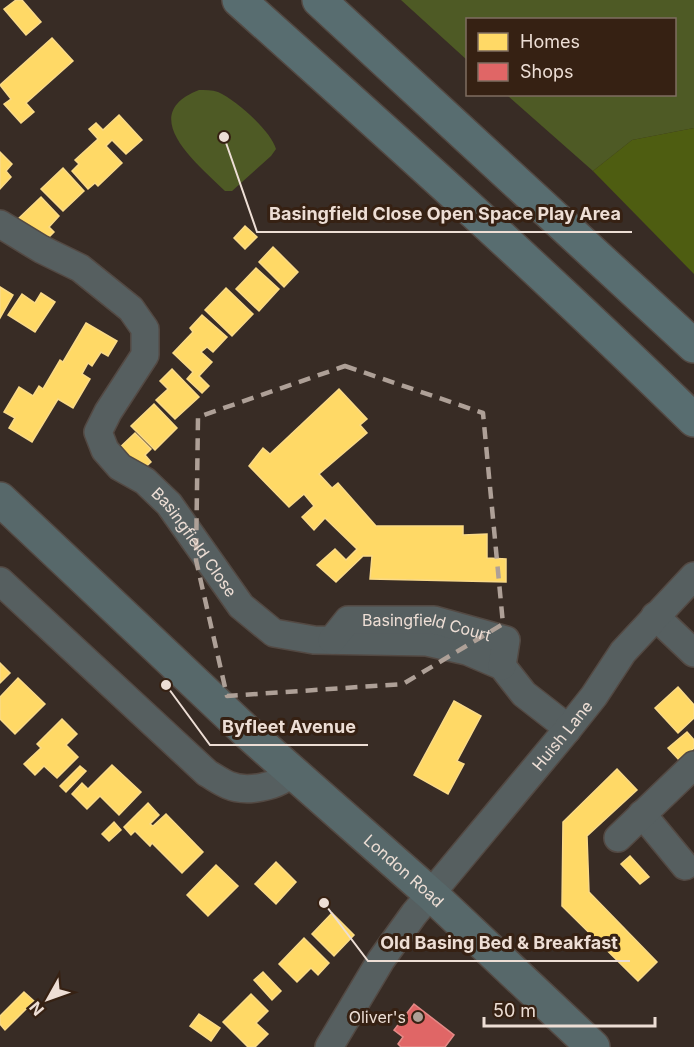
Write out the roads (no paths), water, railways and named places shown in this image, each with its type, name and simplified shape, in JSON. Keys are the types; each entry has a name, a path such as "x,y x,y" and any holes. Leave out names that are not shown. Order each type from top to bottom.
{"highway":[{"path":"239,0 347,96 620,348 694,420"},
{"path":"318,0 694,346"}],"main road":[{"name":"London Road","path":"0,499 292,772 431,894 593,1047"}],"street":[{"name":"Basingfield Close","path":"0,224 41,249 80,268 131,309 145,329 145,355 108,412 98,432 105,450 120,467 145,481 169,504 242,606 274,633 314,640 427,642 467,651 502,666 524,694 567,730"},
{"name":"Huish Lane","path":"330,1047 381,960 431,894 594,696 623,652 694,576"},
{"path":"0,581 207,773 230,787 261,789 286,779 292,772"},
{"path":"655,616 694,652"},
{"path":"618,838 694,765"},
{"path":"642,814 685,866"}],"place":[{"name":"Basingfield Close Open Space Play Area","path":"224,137"},
{"name":"Byfleet Avenue","path":"166,685"},
{"name":"Old Basing Bed & Breakfast","path":"324,903"},
{"name":"Oliver's","path":"418,1017"}]}
